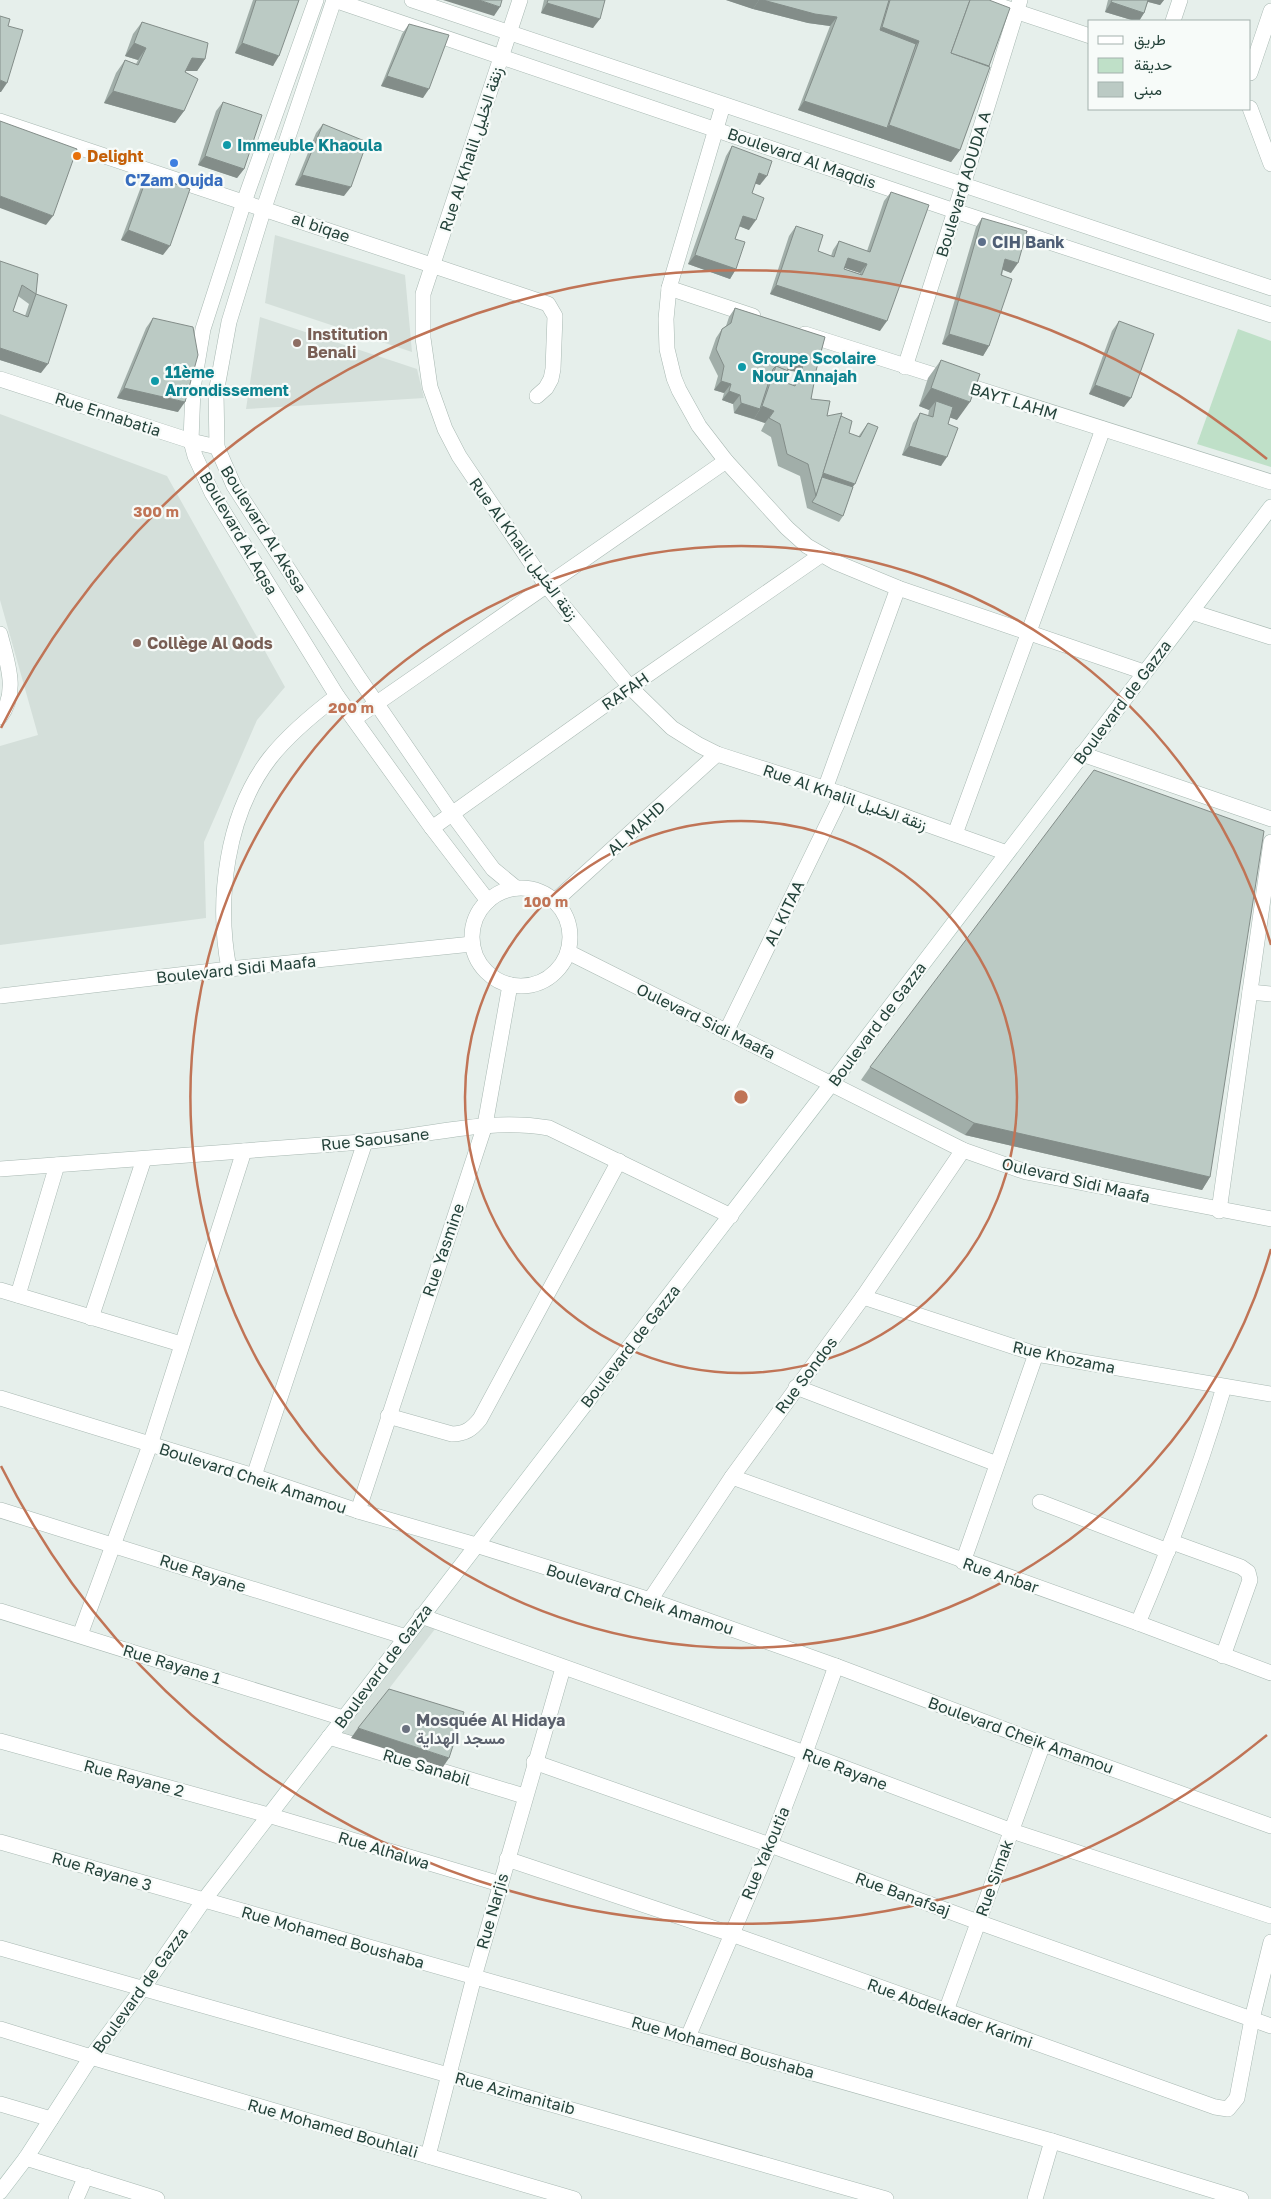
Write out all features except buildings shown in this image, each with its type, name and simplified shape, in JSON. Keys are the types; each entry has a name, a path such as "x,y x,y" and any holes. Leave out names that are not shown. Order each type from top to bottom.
{"street":[{"name":"Boulevard Al Aqsa","path":"316,0 244,202 202,336 193,388 191,441 195,456 212,492 337,696 432,828 488,901"},
{"name":"Boulevard Al Maqdis","path":"334,0 955,211 1271,314"},
{"name":"Boulevard Al Akssa","path":"334,0 264,208 229,322 216,393 217,446 234,486 377,704 453,815 493,868 516,888"},
{"name":"Boulevard Al Maqdis","path":"412,0 1271,288"},
{"name":"Rue Al Khalil زنقة الخليل","path":"520,0 423,294 422,338 430,387 436,406 459,456 546,585 630,687 672,728 717,754 842,794 1007,853"},
{"path":"982,0 1018,6 1088,35"},
{"path":"1173,20 1180,0"},
{"name":"Boulevard AOUDA A","path":"904,367 955,211 1018,6"},
{"path":"1251,70 1271,10"},
{"path":"723,105 669,288 666,319 667,349 674,378 699,426 726,461 787,528 807,546 821,555 898,588 1144,672"},
{"path":"1251,110 1271,164"},
{"name":"al biqae","path":"0,121 540,300 553,309 555,316 552,374 546,388 537,396"},
{"path":"669,288 763,320"},
{"name":"BAYT LAHM","path":"791,329 904,367 1271,482"},
{"name":"Rue Ennabatia","path":"0,379 191,441 217,446"},
{"path":"955,834 1103,429"},
{"path":"354,719 726,461"},
{"name":"Boulevard de Gazza","path":"3,2183 26,2158 91,2057 268,1815 731,1216 1271,507"},
{"name":"RAFAH","path":"432,828 453,815 630,687 821,555"},
{"path":"825,789 898,588"},
{"path":"1192,612 1271,637"},
{"path":"0,634 11,682 10,696 0,717"},
{"path":"229,969 224,931 226,878 232,843 244,807 259,775 275,753 305,721 337,696"},
{"name":"AL MAHD","path":"555,902 717,754"},
{"path":"1082,754 1271,819"},
{"name":"AL KITAA","path":"726,1032 842,794"},
{"path":"1219,1211 1271,842"},
{"path":"516,888 541,892 555,902 563,912 570,938 568,952 562,965 546,980 524,986 510,985 494,979 482,967 472,944 474,924 479,912 488,901 501,892 516,888"},
{"name":"Boulevard Sidi Maafa","path":"0,996 229,969 472,944"},
{"name":"Oulevard Sidi Maafa","path":"568,952 962,1150 1026,1172 1219,1211 1271,1219"},
{"name":"Rue Yasmine","path":"358,1511 485,1125 510,985"},
{"path":"1250,992 1271,994"},
{"name":"Rue Saousane","path":"0,1169 364,1142 485,1125 524,1125 549,1128 731,1216"},
{"path":"254,1476 364,1142"},
{"name":"Rue Sondos","path":"650,1600 732,1477 863,1297 962,1150"},
{"path":"80,1635 150,1445 244,1151"},
{"path":"91,1318 144,1159"},
{"path":"388,1416 452,1434 461,1434 474,1427 619,1161"},
{"path":"18,1295 57,1165"},
{"path":"0,1290 181,1344"},
{"name":"Rue Khozama","path":"863,1297 1036,1354 1271,1394"},
{"path":"963,1562 1036,1354"},
{"path":"796,1387 997,1464"},
{"path":"1138,1623 1170,1546 1204,1453 1224,1387"},
{"name":"Boulevard Cheik Amamou","path":"0,1398 254,1476 358,1511 476,1545 650,1600 836,1666 1043,1744 1271,1826"},
{"name":"Rue Anbar","path":"732,1477 963,1562 1138,1623 1271,1673"},
{"path":"1040,1502 1170,1546 1241,1567 1248,1572 1250,1580 1223,1656"},
{"name":"Rue Rayane","path":"0,1510 114,1544 406,1637"},
{"name":"Rue Rayane 1","path":"0,1611 343,1718"},
{"name":"Rue Rayane","path":"421,1616 805,1754 1012,1831 1271,1916"},
{"name":"Rue Yakoutia","path":"688,2037 770,1844 805,1754 836,1666"},
{"name":"Rue Narjis","path":"428,2156 474,1977 562,1668"},
{"name":"Rue Sanabil","path":"329,1737 524,1796"},
{"name":"Rue Rayane 2","path":"0,1741 268,1815"},
{"name":"Rue Simak","path":"946,2012 1043,1744"},
{"name":"Rue Banafsaj","path":"534,1762 770,1844 978,1922 1271,2026"},
{"name":"Rue Alhalwa","path":"268,1815 500,1884"},
{"name":"Rue Rayane 3","path":"0,1842 204,1900"},
{"name":"Rue Abdelkader Karimi","path":"507,1859 731,1934 1215,2107 1228,2109 1237,2098 1252,2019 1271,1942"},
{"name":"Rue Mohamed Boushaba","path":"204,1900 1052,2141 1241,2199"},
{"name":"Rue Azimanitaib","path":"0,1948 886,2199"},
{"name":"Rue Mohamed Bouhlali","path":"0,2029 574,2199"},
{"path":"0,2104 51,2119"},
{"path":"1036,2199 1052,2141"},
{"path":"26,2158 157,2199"},
{"path":"76,2199 86,2176"}],"shaded area":[{"path":"275,235 405,275 412,352 265,303"},
{"name":"Institution Benali","path":"260,317 417,369 424,398 246,409"},
{"name":"Collège Al Qods","path":"0,414 167,476 285,687 257,720 204,842 206,918 0,945 0,746 38,735 0,600"},
{"path":"421,1624 435,1629 351,1738 337,1734"}],"green space":[{"path":"1238,329 1271,341 1271,467 1197,444"}],"place":[{"name":"Immeuble Khaoula","path":"227,145"},
{"name":"Delight","path":"77,156"},
{"name":"C'Zam Oujda","path":"174,163"},
{"name":"CIH Bank","path":"982,242"},
{"name":"Institution Benali","path":"297,343"},
{"name":"Groupe Scolaire Nour Annajah","path":"742,367"},
{"name":"11ème Arrondissement","path":"155,381"},
{"name":"Collège Al Qods","path":"137,643"},
{"name":"Mosquée Al Hidaya مسجد الهداية","path":"406,1729"}]}
